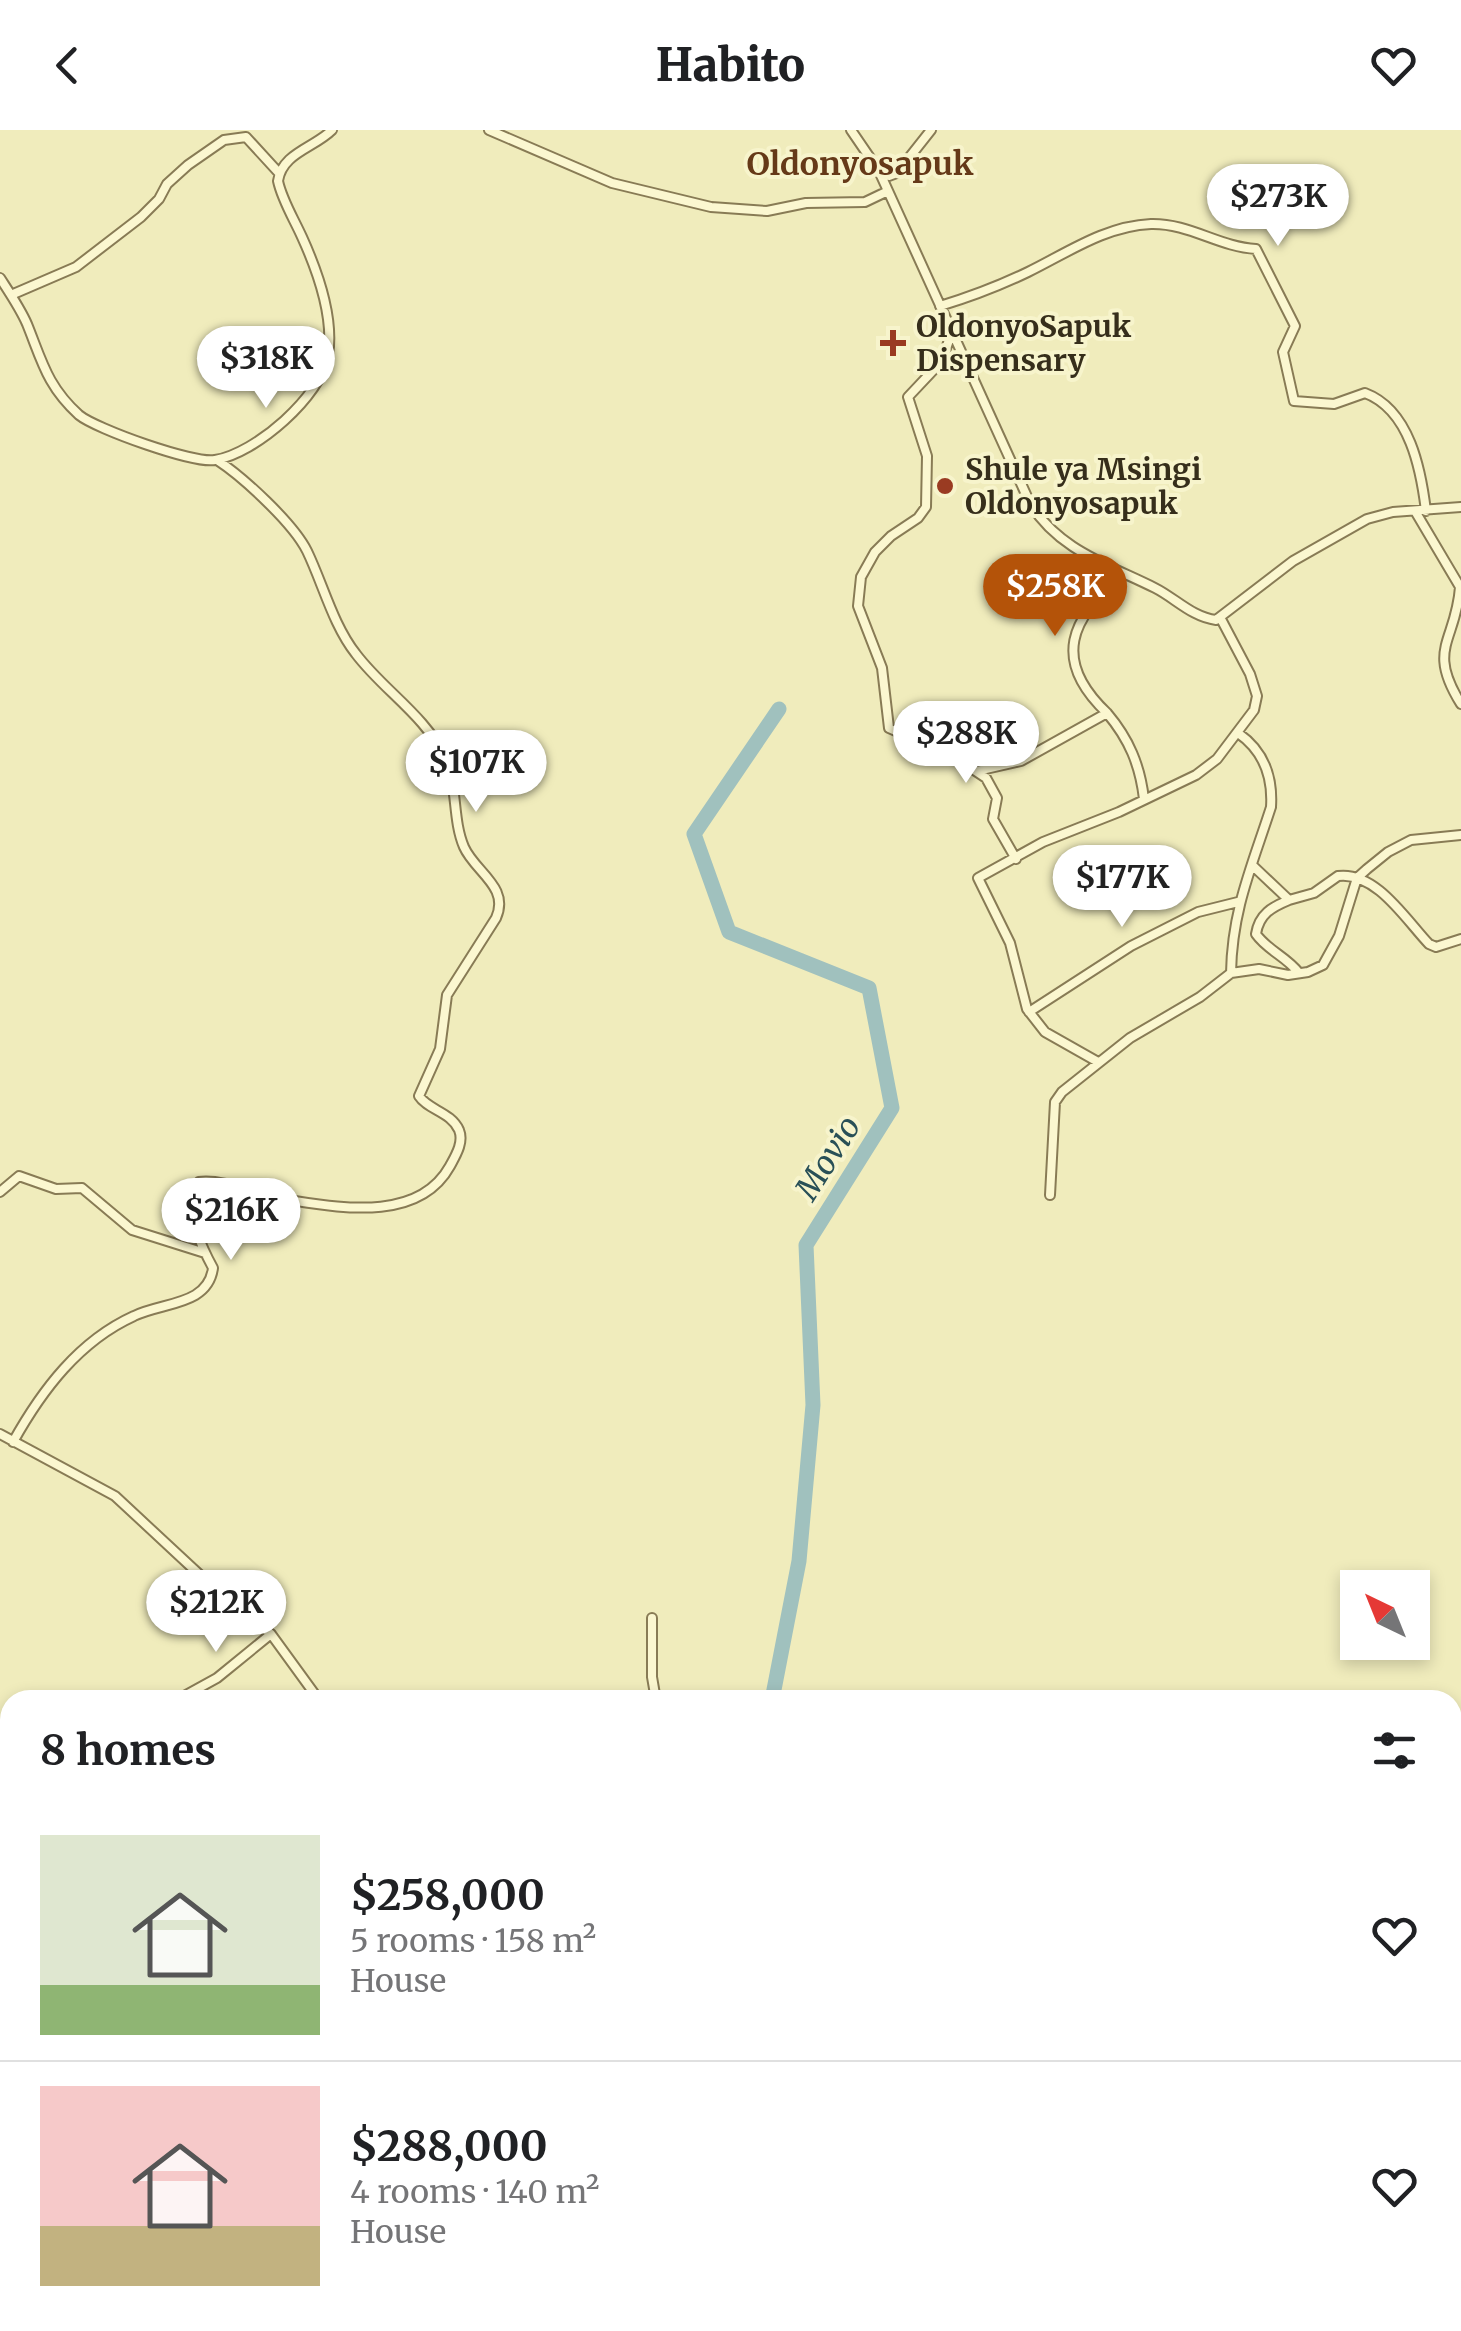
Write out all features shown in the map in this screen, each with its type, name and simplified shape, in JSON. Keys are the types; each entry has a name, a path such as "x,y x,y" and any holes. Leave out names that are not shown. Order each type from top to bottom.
{"street":[{"path":"0,278 26,324 49,381 81,416 97,427 192,459 217,460 282,423 308,396 328,356 328,327 315,269 279,186 279,173 290,159 332,130"},
{"path":"490,130 612,183 711,207 767,211 806,203 865,202 888,191"},
{"path":"852,130 879,172 1036,513 1078,551 1157,589 1200,616 1220,619 1274,574 1378,515 1461,507"},
{"path":"879,172 889,176 897,173 932,130"},
{"path":"11,295 76,268 141,216 181,170 224,140 246,137 279,173"},
{"path":"940,306 1004,283 1124,227 1170,224 1240,248 1256,249 1295,326 1283,352 1294,400 1334,404 1365,394 1374,397 1406,433 1417,456 1426,511"},
{"path":"952,332 941,362 908,397 927,456 926,507 875,552 861,577 858,606 882,668 889,728 977,771 994,789 993,819 1016,859"},
{"path":"13,1442 41,1394 92,1341 136,1314 203,1292 213,1268 192,1209 193,1190 199,1182 214,1180 285,1199 366,1208 418,1198 435,1188 458,1152 459,1130 452,1120 422,1102 419,1096 440,1050 447,995 501,907 497,890 466,852 452,776 434,739 350,646 294,530 236,473 217,460"},
{"path":"1415,511 1461,587 1442,660 1448,683 1461,704"},
{"path":"1122,574 1086,608 1074,637 1075,668 1096,703 1129,742 1140,771 1144,799"},
{"path":"1098,1062 1044,1032 1029,1012 1010,943 978,881 981,875 1043,842 1207,767 1254,710 1257,696 1250,674 1220,619"},
{"path":"977,771 1021,762 1106,712"},
{"path":"1231,973 1238,902 1270,808 1271,781 1257,750 1238,732"},
{"path":"1050,1195 1055,1102 1062,1092 1130,1038 1200,997 1231,973 1246,969 1275,975 1299,974 1323,964 1332,952 1357,878 1376,860 1400,845 1432,837 1461,836"},
{"path":"1252,865 1290,900"},
{"path":"1299,974 1285,956 1256,934 1258,924 1265,914 1290,900 1314,893 1338,876 1357,878 1384,895 1430,944 1436,947 1461,940"},
{"path":"1029,1012 1131,946 1198,912 1238,902"},
{"path":"0,1192 19,1176 56,1189 82,1188 132,1230 205,1252"},
{"path":"0,1434 115,1496 229,1602 271,1634 312,1690"},
{"path":"652,1618 654,1690"},
{"path":"195,1690 217,1678 271,1634"}],"waterway":[{"name":"Movio","path":"774,1690 799,1561 813,1405 806,1245 892,1108 869,988 729,932 694,834 779,709"}],"place":[{"name":"OldonyoSapuk Dispensary","path":"893,343"},
{"name":"Shule ya Msingi Oldonyosapuk","path":"945,486"}],"district":[{"name":"Oldonyosapuk","path":"860,164"}]}
